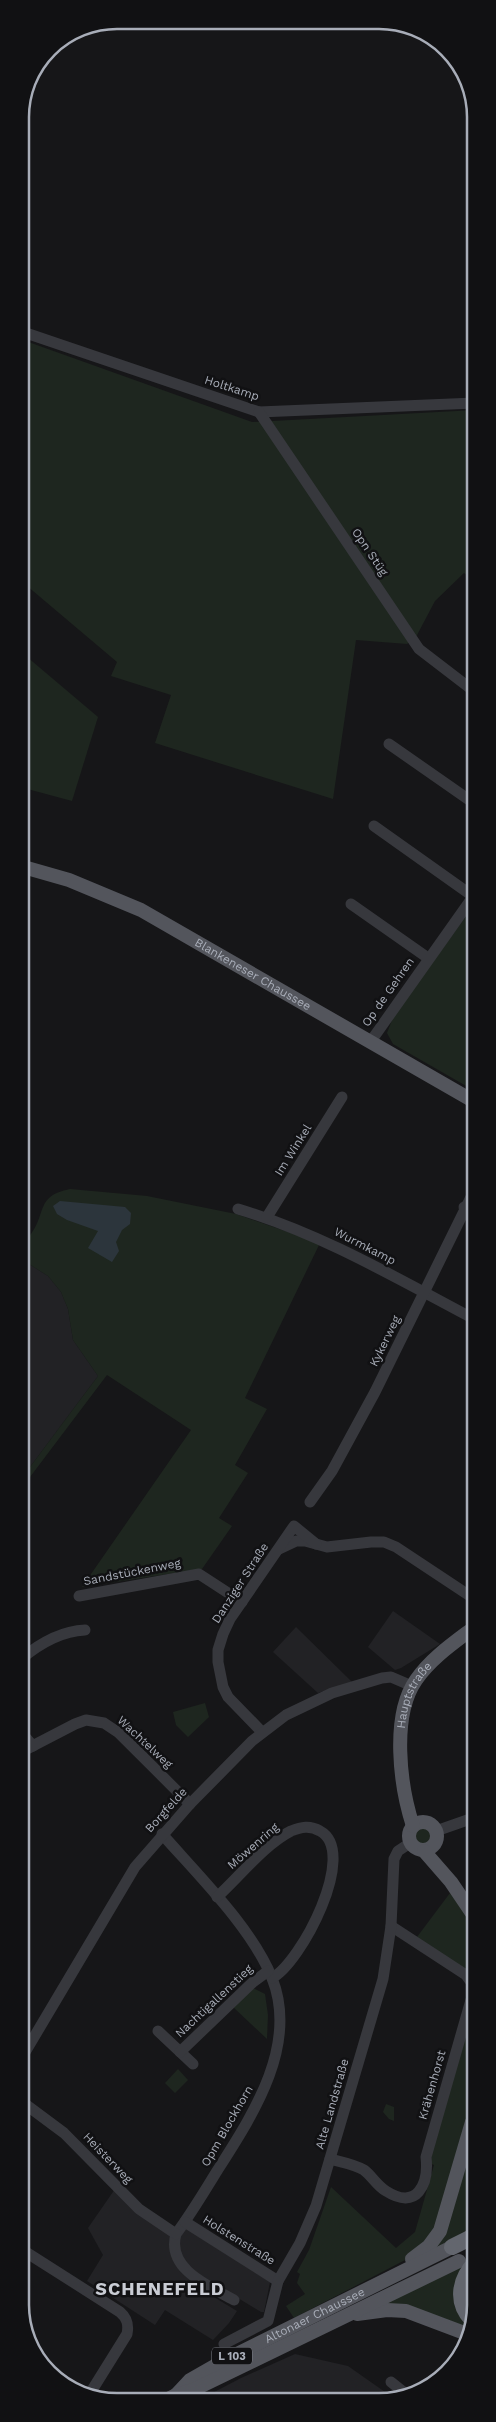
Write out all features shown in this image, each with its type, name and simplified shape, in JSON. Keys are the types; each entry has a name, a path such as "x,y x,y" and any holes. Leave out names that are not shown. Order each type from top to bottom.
{"highway":[{"path":"462,2256 467,2273 461,2286 463,2308 467,2313"}],"main road":[{"name":"Blankeneser Chaussee","path":"29,869 70,880 141,910 467,1097"},
{"name":"Hauptstraße","path":"410,1843 408,1834 417,1824 406,1806 401,1741 403,1714 412,1686 420,1674 438,1655 467,1633"},
{"path":"410,1843 417,1850 429,1848 437,1839 436,1831 430,1824 417,1824"},
{"path":"429,1848 467,1906"},
{"path":"379,2283 429,2246 440,2231 467,2142"},
{"name":"L 103","path":"379,2283 462,2256"},
{"name":"L 103","path":"344,2316 462,2256"},
{"name":"Altonaer Chaussee","path":"176,2393 198,2375 379,2283"},
{"path":"344,2316 388,2310 406,2311 463,2333"},
{"name":"Altonaer Chaussee","path":"185,2393 344,2316"}],"street":[{"name":"Holtkamp","path":"29,334 258,412 467,403"},
{"name":"Opn Stüg","path":"258,412 419,649 467,686"},
{"path":"389,744 467,798"},
{"name":"Op de Gehren","path":"374,826 467,890"},
{"name":"Op de Gehren","path":"351,904 428,958"},
{"name":"Op de Gehren","path":"371,1041 428,958 467,907"},
{"name":"Im Winkel","path":"267,1217 342,1097"},
{"name":"Kykerweg","path":"310,1502 332,1471 354,1432 424,1293 467,1202"},
{"name":"Wurmkamp","path":"238,1208 267,1217 343,1249 467,1315"},
{"name":"Danziger Straße","path":"262,1732 228,1697 220,1674 218,1650 221,1639 242,1602 294,1526 316,1544 327,1547 384,1542 396,1547 467,1594"},
{"name":"Sandstückenweg","path":"79,1596 192,1574 205,1576 242,1602"},
{"path":"29,1653 43,1643 73,1631 85,1630"},
{"name":"Borgfelde","path":"29,2045 135,1867 190,1804 262,1732 286,1715 316,1700 382,1678 391,1677 412,1686"},
{"name":"Wachtelweg","path":"29,1748 86,1720 104,1723 119,1733 190,1804"},
{"path":"29,1741 33,1746"},
{"path":"436,1831 467,1820"},
{"name":"Möwenring","path":"217,1897 268,1848 290,1832 299,1828 313,1828 325,1834 330,1840 333,1850 332,1868 314,1925 301,1948 278,1975 270,1975"},
{"name":"Opm Blockhorn","path":"162,1834 217,1897 251,1942 270,1975 279,2026 276,2049 267,2082 248,2123 176,2234 174,2250 181,2265 188,2272 234,2300"},
{"name":"Alte Landstraße","path":"224,2344 268,2321 278,2281 308,2228 383,1979 391,1926 394,1859 398,1851 410,1843"},
{"name":"Krähenhorst","path":"391,1926 467,1976"},
{"name":"Nachtigallenstieg","path":"180,2052 253,1982 270,1975"},
{"name":"Krähenhorst","path":"330,2159 361,2168 391,2194 406,2199 412,2198 420,2192 427,2168 426,2156 467,2014"},
{"name":"Nachtigallenstieg","path":"158,2031 193,2064"},
{"name":"Heisterweg","path":"29,2107 64,2133 139,2210 176,2234"},
{"name":"Holstenstraße","path":"185,2222 278,2281"},
{"path":"29,2254 79,2285 126,2319 128,2323 127,2334 93,2390"},
{"path":"391,2382 402,2391"}],"shaded area":[{"path":"29,342 252,422 467,410 467,575 464,573 435,601 416,637 407,644 356,640 333,799 155,743 171,695 111,676 117,662 29,588"},
{"path":"29,659 98,717 72,801 29,789"},
{"path":"467,915 467,1086 393,1044 387,1033 394,1015"},
{"path":"70,1189 147,1196 236,1214 320,1243 245,1398 267,1409 235,1465 248,1473 219,1518 232,1526 202,1569 82,1587 191,1430 107,1375 29,1478 29,1468 98,1376 73,1340 68,1309 61,1292 48,1276 29,1264 29,1236 46,1201 59,1192"},
{"path":"60,1201 125,1207 131,1213 130,1224 122,1230 116,1242 119,1251 112,1262 88,1248 98,1231 67,1220 57,1214 53,1206"},
{"path":"29,1264 48,1276 61,1292 68,1309 73,1340 98,1376 29,1468"},
{"path":"393,1611 440,1644 395,1670 368,1647"},
{"path":"296,1627 352,1682 318,1693 273,1652"},
{"path":"205,1703 209,1717 188,1737 176,1725 173,1712"},
{"path":"422,1827 428,1830 431,1836 428,1842 422,1845 416,1842 413,1836 416,1830"},
{"path":"450,1893 467,1917 467,1971 417,1937"},
{"path":"253,1988 265,1994 268,2015 267,2039 233,2007"},
{"path":"467,2026 467,2126 441,2220 432,2237 407,2259 294,2318 286,2306 305,2294 297,2283 300,2274 297,2272 309,2250 331,2187 396,2248 415,2232 434,2165 429,2163"},
{"path":"178,2069 188,2080 175,2093 165,2083"},
{"path":"386,2104 394,2107 394,2121 389,2119 383,2112"},
{"path":"466,2161 467,2236 427,2254 448,2221"},
{"path":"115,2189 170,2235 170,2249 194,2285 237,2311 213,2340 165,2310 155,2325 87,2281 103,2255 88,2228"},
{"path":"186,2227 270,2282 264,2312 261,2312 195,2272 181,2259 177,2243"},
{"path":"467,2264 463,2271 467,2314 465,2327 386,2305 386,2302"},
{"path":"295,2354 348,2366 386,2392 212,2393"}],"district":[{"name":"SCHENEFELD","path":"160,2289"}]}
